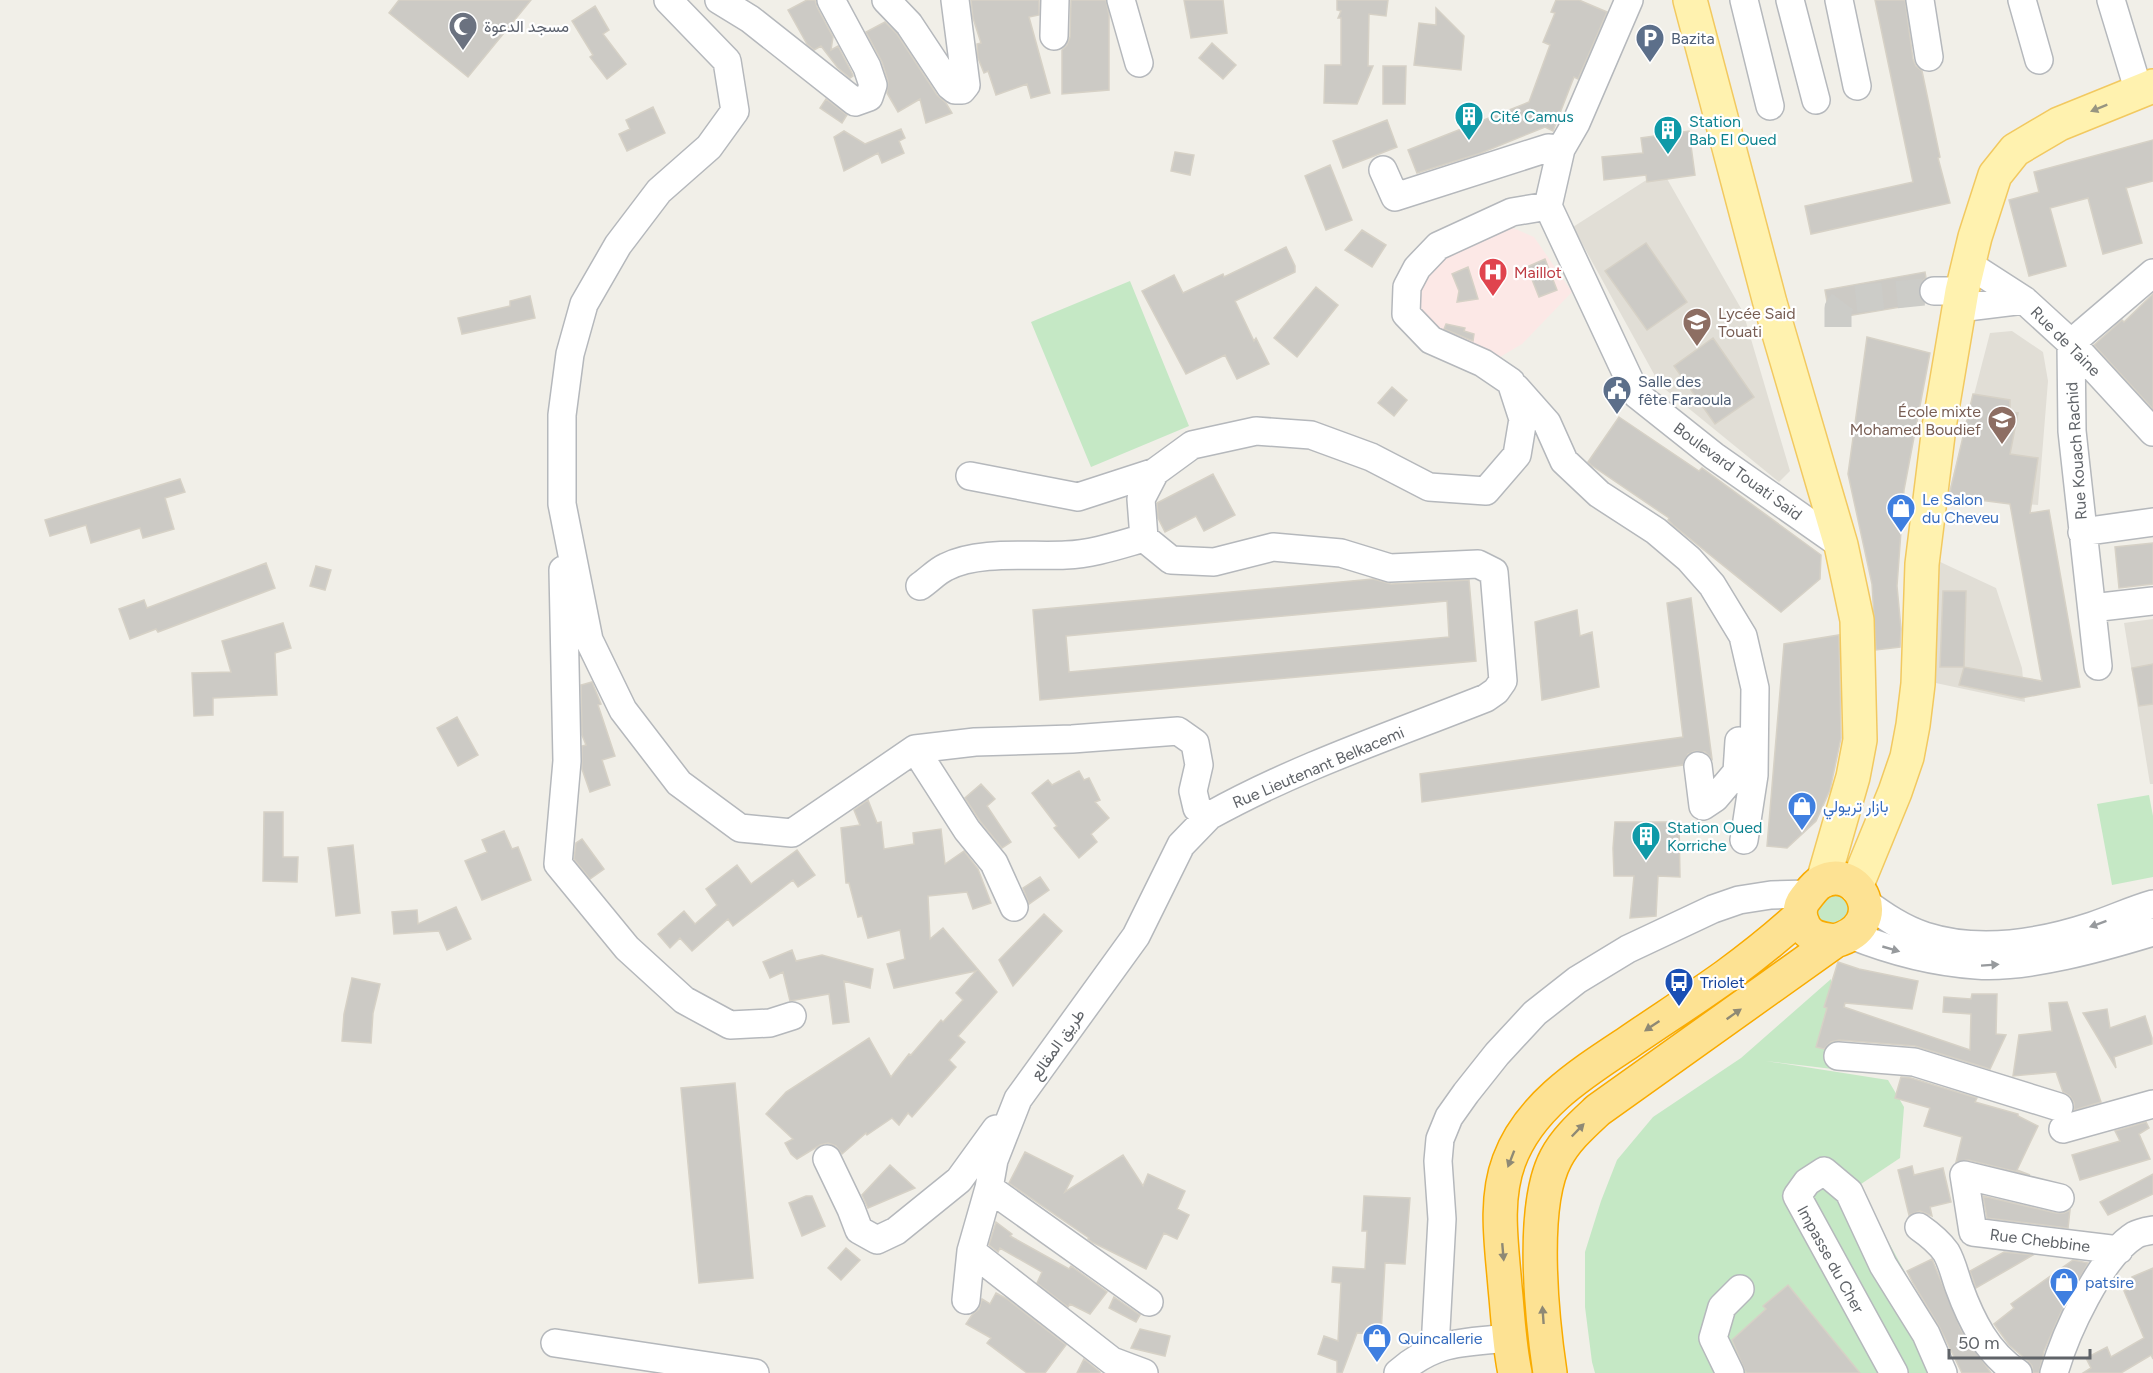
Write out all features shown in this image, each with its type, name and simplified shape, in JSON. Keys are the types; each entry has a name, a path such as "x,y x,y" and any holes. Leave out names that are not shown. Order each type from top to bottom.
{"highway":[{"path":"1515,1373 1509,1338 1501,1226 1503,1194 1509,1161 1529,1124 1572,1081 1727,975 1768,944 1811,897 1841,879 1861,895 1866,912 1863,921 1843,938 1598,1110 1562,1149 1549,1174 1542,1214 1543,1312 1550,1373"},
{"path":"1811,897 1804,927 1813,935 1843,938"}],"main road":[{"path":"1690,0 1770,303 1841,545 1857,620 1860,740 1853,777 1811,897"},
{"path":"1861,895 1906,757 1913,725 1918,684 1923,555 1956,288 1995,175 2015,150 2059,124 2146,89"}],"street":[{"path":"668,0 728,61 735,111 710,147 659,192 618,245 584,304 570,354 562,415 567,760 558,864 627,948 684,1000 730,1025 770,1023 792,1016"},
{"path":"719,0 750,18 855,102 869,97 873,85 867,67 831,0"},
{"path":"886,0 909,24 950,86 955,90 962,90 966,86 955,0"},
{"path":"1054,36 1055,0"},
{"path":"1121,0 1139,63"},
{"path":"1629,0 1576,123 1561,149 1548,206 1512,212 1438,246 1418,268 1407,287 1407,314 1431,340 1483,363 1511,382 1548,423 1564,461 1599,494 1656,531 1689,559 1712,585 1743,636 1755,688 1754,775 1743,840"},
{"path":"1744,0 1770,106"},
{"path":"1790,0 1816,100"},
{"path":"1839,0 1857,86"},
{"path":"1920,0 1929,57"},
{"path":"2022,0 2039,60"},
{"path":"2111,0 2146,89"},
{"path":"1383,170 1395,197 1548,148 1561,149"},
{"name":"Boulevard Touati Saïd","path":"1548,206 1636,394 1714,456 1841,545"},
{"path":"2071,343 2153,273"},
{"path":"1956,288 2024,300"},
{"name":"Rue de Taine","path":"1956,288 2024,300 2071,343 2153,432"},
{"name":"Rue Kouach Rachid","path":"2071,343 2072,431 2098,666"},
{"path":"970,476 1078,497 1155,472 1192,445 1256,431 1311,435 1371,457 1430,487 1486,491 1517,455 1523,418 1511,382"},
{"path":"920,586 947,566 979,558 1013,554 1068,555 1096,551 1144,538 1141,499 1155,472"},
{"path":"562,504 589,640 624,710 679,783 740,828 792,833 915,749 975,742 1072,739 1178,731 1195,743 1199,765 1193,791 1197,808 1209,816"},
{"path":"2082,532 2153,522"},
{"name":"Rue Lieutenant Belkacemi","path":"1144,538 1171,560 1214,562 1273,547 1341,553 1390,568 1479,564 1494,572 1503,681 1496,691 1486,698 1314,765 1209,816"},
{"path":"2092,608 2153,601"},
{"path":"1698,766 1703,806 1715,798 1737,772 1740,725 1751,672"},
{"path":"915,749 966,830 994,863 1014,908"},
{"name":"طريق المقالع","path":"966,1300 971,1251 989,1188 994,1160 1018,1099 1136,936 1181,845 1209,816"},
{"path":"1435,1348 1442,1220 1438,1161 1440,1139 1449,1117 1485,1070 1535,1013 1577,980 1628,949 1713,909 1739,900 1771,895 1811,897"},
{"path":"1861,895 1929,948 1979,966 2030,962 2118,943 2153,932"},
{"path":"1843,938 1885,948 1929,948 1957,942 1989,945 2039,940 2093,926 2153,904"},
{"path":"1838,1056 1914,1062 2061,1118 2153,1104"},
{"path":"827,1159 859,1230 877,1240 896,1231 958,1180 1018,1099"},
{"name":"Impasse du Cher","path":"1894,1373 1797,1196 1807,1182 1824,1171 1849,1192 1884,1265 1926,1334 1943,1373"},
{"name":"Rue Chebbine","path":"2060,1198 1964,1175 1973,1232 2119,1250"},
{"path":"989,1188 1149,1302"},
{"path":"1919,1227 1947,1253 1965,1303 1984,1341 2006,1365 2018,1373"},
{"path":"2054,1373 2062,1345 2086,1295 2119,1250 2136,1235 2153,1230"},
{"path":"971,1251 1112,1361 1144,1373"},
{"path":"1730,1373 1713,1338 1722,1307 1740,1289"},
{"path":"1398,1373 1414,1359 1435,1348 1451,1344 1509,1338"},
{"path":"555,1343 755,1373"}],"shaded area":[{"name":"Lycée Said Touati","path":"1662,170 1743,312 1790,471 1779,482 1660,385 1573,227"},
{"name":"Maillot","path":"1513,228 1534,237 1572,292 1522,344 1500,357 1462,344 1430,326 1418,301 1426,267 1484,235"},
{"name":"École mixte Mohamed Boudief","path":"2012,331 2043,352 2048,381 2038,505 1948,495 1990,333"},
{"path":"1936,560 1996,588 2022,668 2025,702 1931,682"},
{"path":"2153,619 2153,784 2150,784 2124,623"}],"green space":[{"path":"1130,281 1189,426 1091,467 1031,322"},
{"path":"2149,795 2153,816 2153,877 2112,885 2097,804"},
{"path":"1833,891 1846,901 1849,916 1822,932 1810,903"},
{"path":"1831,979 1841,1070 1766,1061 1888,1080 1904,1107 1900,1158 1858,1186 1919,1298 1951,1373 1595,1373 1585,1307 1585,1252 1617,1160 1653,1117 1741,1058"}],"building":[{"name":"مسجد الدعوة","path":"399,0 531,0 468,77 389,13"},
{"path":"807,0 815,0 833,37 831,50 838,46 852,73 853,76 850,78 838,68 821,46 814,50 807,44 788,10"},
{"path":"971,0 1039,0 1039,15 1029,17 1050,93 1031,98 1027,84 996,95 988,71 984,73 978,58 977,44 981,43 973,18"},
{"path":"1071,0 1106,0 1109,15 1109,90 1062,94 1062,50 1070,37"},
{"path":"1184,0 1223,0 1227,33 1191,38"},
{"path":"1337,0 1388,0 1386,16 1369,14 1368,66 1373,66 1357,104 1324,103 1325,65 1341,65 1341,18 1338,18 1341,11 1337,10"},
{"path":"1556,0 1579,0 1607,12 1578,79 1574,77 1553,131 1545,127 1481,153 1417,173 1408,150 1529,102 1550,45 1543,42 1555,13 1551,12"},
{"path":"1875,0 1905,0 1913,59 1922,71 1940,157 1938,158 1950,203 1811,234 1805,206 1913,182"},
{"path":"595,6 609,30 603,34 626,64 607,79 590,57 593,55 572,21"},
{"path":"1436,8 1464,36 1461,70 1414,65 1419,23 1436,25"},
{"path":"885,22 897,34 937,95 952,113 926,123 920,99 898,112 887,93 888,81 882,62 866,32"},
{"path":"1212,43 1236,65 1223,79 1199,58"},
{"path":"1383,66 1406,66 1405,104 1383,104"},
{"path":"826,99 847,115 842,123 820,108"},
{"path":"653,107 665,133 627,151 619,134 630,129 626,120"},
{"path":"1387,120 1397,147 1343,168 1333,141"},
{"path":"901,129 905,138 899,141 904,153 882,163 878,153 844,171 834,137 844,131 865,144"},
{"name":"Station Bab El Oued","path":"1689,131 1695,175 1647,182 1646,175 1604,180 1602,157 1643,153 1641,138"},
{"path":"2153,140 2153,181 2126,188 2142,243 2103,254 2088,198 2050,208 2066,266 2029,276 2009,200 2039,192 2034,172"},
{"path":"1175,152 1194,155 1190,175 1171,171"},
{"path":"1330,165 1352,220 1326,230 1305,176"},
{"path":"1362,230 1386,245 1372,267 1345,250"},
{"path":"1646,243 1687,302 1647,330 1605,271"},
{"path":"1286,247 1295,266 1295,272 1235,301 1254,341 1256,338 1269,364 1237,379 1225,355 1186,374 1142,291 1174,275 1183,293 1223,274 1224,277"},
{"path":"1545,259 1557,290 1539,297 1527,267"},
{"path":"1468,267 1478,299 1457,302 1459,291 1452,274"},
{"path":"1925,272 1926,278 1918,290 1924,303 1830,319 1825,290"},
{"path":"1316,287 1338,305 1297,357 1274,338"},
{"path":"2153,294 2153,409 2094,345 2122,320 2124,322"},
{"path":"530,296 535,318 462,334 458,318 510,306 510,301"},
{"path":"1446,324 1465,328 1464,331 1474,334 1473,341 1444,329"},
{"path":"1867,337 1930,353 1904,490 1897,586 1901,629 1900,647 1876,650 1872,584 1848,474"},
{"path":"1713,338 1754,397 1715,424 1674,366"},
{"path":"1392,387 1407,400 1394,416 1378,403"},
{"path":"1973,394 2010,400 2010,412 2018,413 2010,454 2038,458 2030,513 2049,510 2080,687 2021,698 1959,685 1964,667 2042,681 2010,504 1949,496"},
{"path":"1619,417 1699,471 1702,468 1821,555 1820,579 1781,612 1673,525 1668,520 1669,518 1591,465 1588,462"},
{"path":"1213,474 1235,515 1204,531 1196,516 1165,532 1158,518 1157,503"},
{"path":"180,479 185,492 165,498 174,529 143,538 140,528 91,543 86,525 50,536 45,520"},
{"path":"2153,543 2153,584 2119,588 2115,547"},
{"path":"266,563 275,588 158,632 156,629 130,639 119,609 144,600 147,608"},
{"path":"316,566 331,570 325,590 310,586"},
{"path":"1373,579 1391,584 1469,580 1476,661 1040,700 1033,610","holes":["1447,601 1449,637 1069,672 1066,636"]},
{"path":"1943,591 1966,591 1964,667 1940,667"},
{"path":"1691,598 1712,759 1705,752 1695,751 1688,754 1683,765 1422,802 1420,774 1683,737 1667,603"},
{"path":"1577,610 1580,636 1592,632 1599,687 1542,700 1535,622"},
{"path":"283,623 291,648 275,653 277,695 213,698 213,715 194,716 192,673 231,672 222,641"},
{"path":"1839,635 1841,738 1830,790 1816,821 1787,848 1767,846 1784,644"},
{"path":"2153,664 2153,704 2139,706 2132,668"},
{"path":"592,682 601,704 598,705 615,756 602,760 610,785 590,792 582,769 582,746 586,745 582,735 581,685"},
{"path":"457,717 478,755 458,766 437,728"},
{"path":"1079,771 1084,780 1089,778 1100,800 1095,802 1109,818 1091,834 1097,842 1079,858 1054,828 1057,826 1032,793 1048,780 1052,785"},
{"path":"981,784 995,799 987,806 1011,842 1002,848 965,798"},
{"path":"868,800 877,823 881,822 884,849 914,844 913,833 941,829 945,864 964,851 978,869 991,903 973,909 967,892 928,896 930,939 943,928 997,992 958,1036 965,1042 949,1060 956,1067 912,1117 908,1113 899,1125 892,1118 867,1135 866,1133 842,1154 836,1146 828,1143 820,1145 797,1159 785,1143 793,1139 766,1114 786,1092 869,1038 891,1077 909,1054 911,1055 941,1020 943,1022 963,1000 956,993 976,971 894,988 887,964 905,959 900,930 868,938 862,916 858,917 849,883 846,883 841,828 860,825 854,810"},
{"path":"264,812 283,812 283,857 298,857 297,882 263,881"},
{"name":"Station Oued Korriche","path":"1615,822 1679,822 1680,877 1658,876 1656,916 1630,918 1634,876 1614,876"},
{"path":"504,831 512,849 518,847 531,880 482,900 465,861 487,852 482,840"},
{"path":"582,839 604,869 590,879 574,859 576,843"},
{"path":"353,845 360,913 336,916 328,848"},
{"path":"797,850 815,875 798,887 793,880 733,926 728,919 692,951 680,938 670,948 658,934 684,911 695,924 717,905 706,889 737,865 751,884"},
{"path":"1040,877 1049,890 1029,904 1023,888"},
{"path":"456,907 471,939 447,950 439,931 394,934 392,912 417,910 418,924"},
{"path":"1044,914 1062,931 1013,986 999,960"},
{"path":"792,950 796,961 822,955 873,969 870,988 844,981 849,1022 833,1024 829,994 790,1001 783,972 770,978 763,962"},
{"path":"1838,962 1859,969 1918,981 1912,1009 1845,1003 1844,1007 1970,1050 1971,1014 1943,1012 1944,997 1971,999 1972,994 1997,994 1996,1034 2006,1035 1990,1069 1915,1046 1839,1040 1831,1042 1824,1049 1816,1047 1827,1008 1824,1007"},
{"path":"352,978 380,984 373,1013 371,1043 342,1041 344,1014"},
{"path":"2067,1002 2101,1102 2074,1110 2074,1103 2070,1096 2063,1092 2056,1072 2013,1076 2019,1035 2052,1031 2049,1003"},
{"path":"2107,1009 2110,1028 2145,1016 2152,1038 2152,1044 2114,1057 2116,1068 2083,1013"},
{"path":"1901,1077 1977,1098 1975,1102 2018,1114 2038,1126 2017,1170 2030,1175 1968,1160 1956,1162 1962,1137 1924,1126 1930,1108 1895,1098"},
{"path":"735,1083 753,1278 699,1283 681,1088"},
{"path":"2146,1122 2149,1128 2139,1134 2150,1159 2080,1180 2072,1155 2120,1141 2115,1131"},
{"path":"1025,1152 1073,1176 1065,1192 1123,1155 1143,1186 1148,1174 1185,1191 1177,1209 1189,1215 1177,1239 1164,1233 1146,1269 1092,1242 1009,1183"},
{"path":"890,1165 915,1188 868,1208 862,1195"},
{"path":"1912,1166 1914,1175 1943,1168 1951,1202 1930,1207 1932,1216 1920,1211 1909,1215 1898,1170"},
{"path":"2153,1174 2153,1194 2108,1215 2100,1202"},
{"path":"812,1196 825,1226 802,1236 789,1203"},
{"path":"1364,1196 1410,1198 1405,1264 1385,1263 1381,1334 1357,1333 1342,1373 1337,1373 1337,1361 1318,1354 1324,1336 1338,1341 1341,1283 1332,1282 1333,1267 1365,1269 1367,1231 1362,1231"},
{"path":"1983,1196 2056,1213 2070,1210 2068,1228 1987,1218"},
{"path":"996,1222 1012,1234 1010,1236 1069,1269 1071,1266 1107,1292 1090,1314 1070,1304 1068,1307 1037,1283 1042,1272 1000,1248 998,1252 989,1245"},
{"path":"846,1248 860,1260 841,1280 828,1268"},
{"path":"2004,1252 2033,1255 1976,1288 1970,1271"},
{"path":"1932,1259 1961,1330 1991,1373 1962,1373 1939,1326 1913,1283 1907,1271"},
{"path":"2073,1260 2088,1263 2061,1312 2044,1351 2039,1373 2033,1373 2032,1366 2009,1345 1994,1324 2014,1308 2011,1304"},
{"path":"2153,1268 2153,1359 2151,1355 2121,1373 2083,1373 2091,1368 2086,1358 2107,1347 2111,1357 2144,1338 2124,1291 2135,1286 2132,1277"},
{"path":"1788,1285 1860,1373 1747,1373 1745,1371 1732,1340 1766,1309 1763,1306"},
{"path":"996,1293 1066,1345 1045,1373 1027,1373 987,1343 991,1338 966,1324 979,1309 982,1299 990,1304"},
{"path":"1114,1297 1140,1315 1136,1322 1109,1308"},
{"path":"1140,1329 1170,1336 1165,1356 1131,1348"},
{"path":"1084,1359 1100,1372 1100,1373 1077,1373"}],"tunnel":[{"path":"1838,327 1838,308 1844,300 1934,291"}],"place":[{"name":"مسجد الدعوة","path":"463,52"},
{"name":"Bazita","path":"1650,64"},
{"name":"Cité Camus","path":"1469,142"},
{"name":"Station Bab El Oued","path":"1668,156"},
{"name":"Maillot","path":"1493,298"},
{"name":"Lycée Said Touati","path":"1697,348"},
{"name":"Salle des fête Faraoula","path":"1617,416"},
{"name":"École mixte Mohamed Boudief","path":"2002,446"},
{"name":"Le Salon du Cheveu","path":"1901,534"},
{"name":"بازار تريولي","path":"1802,832"},
{"name":"Station Oued Korriche","path":"1646,862"},
{"name":"Triolet","path":"1679,1008"},
{"name":"patsire","path":"2064,1308"},
{"name":"Quincallerie","path":"1377,1364"}]}
